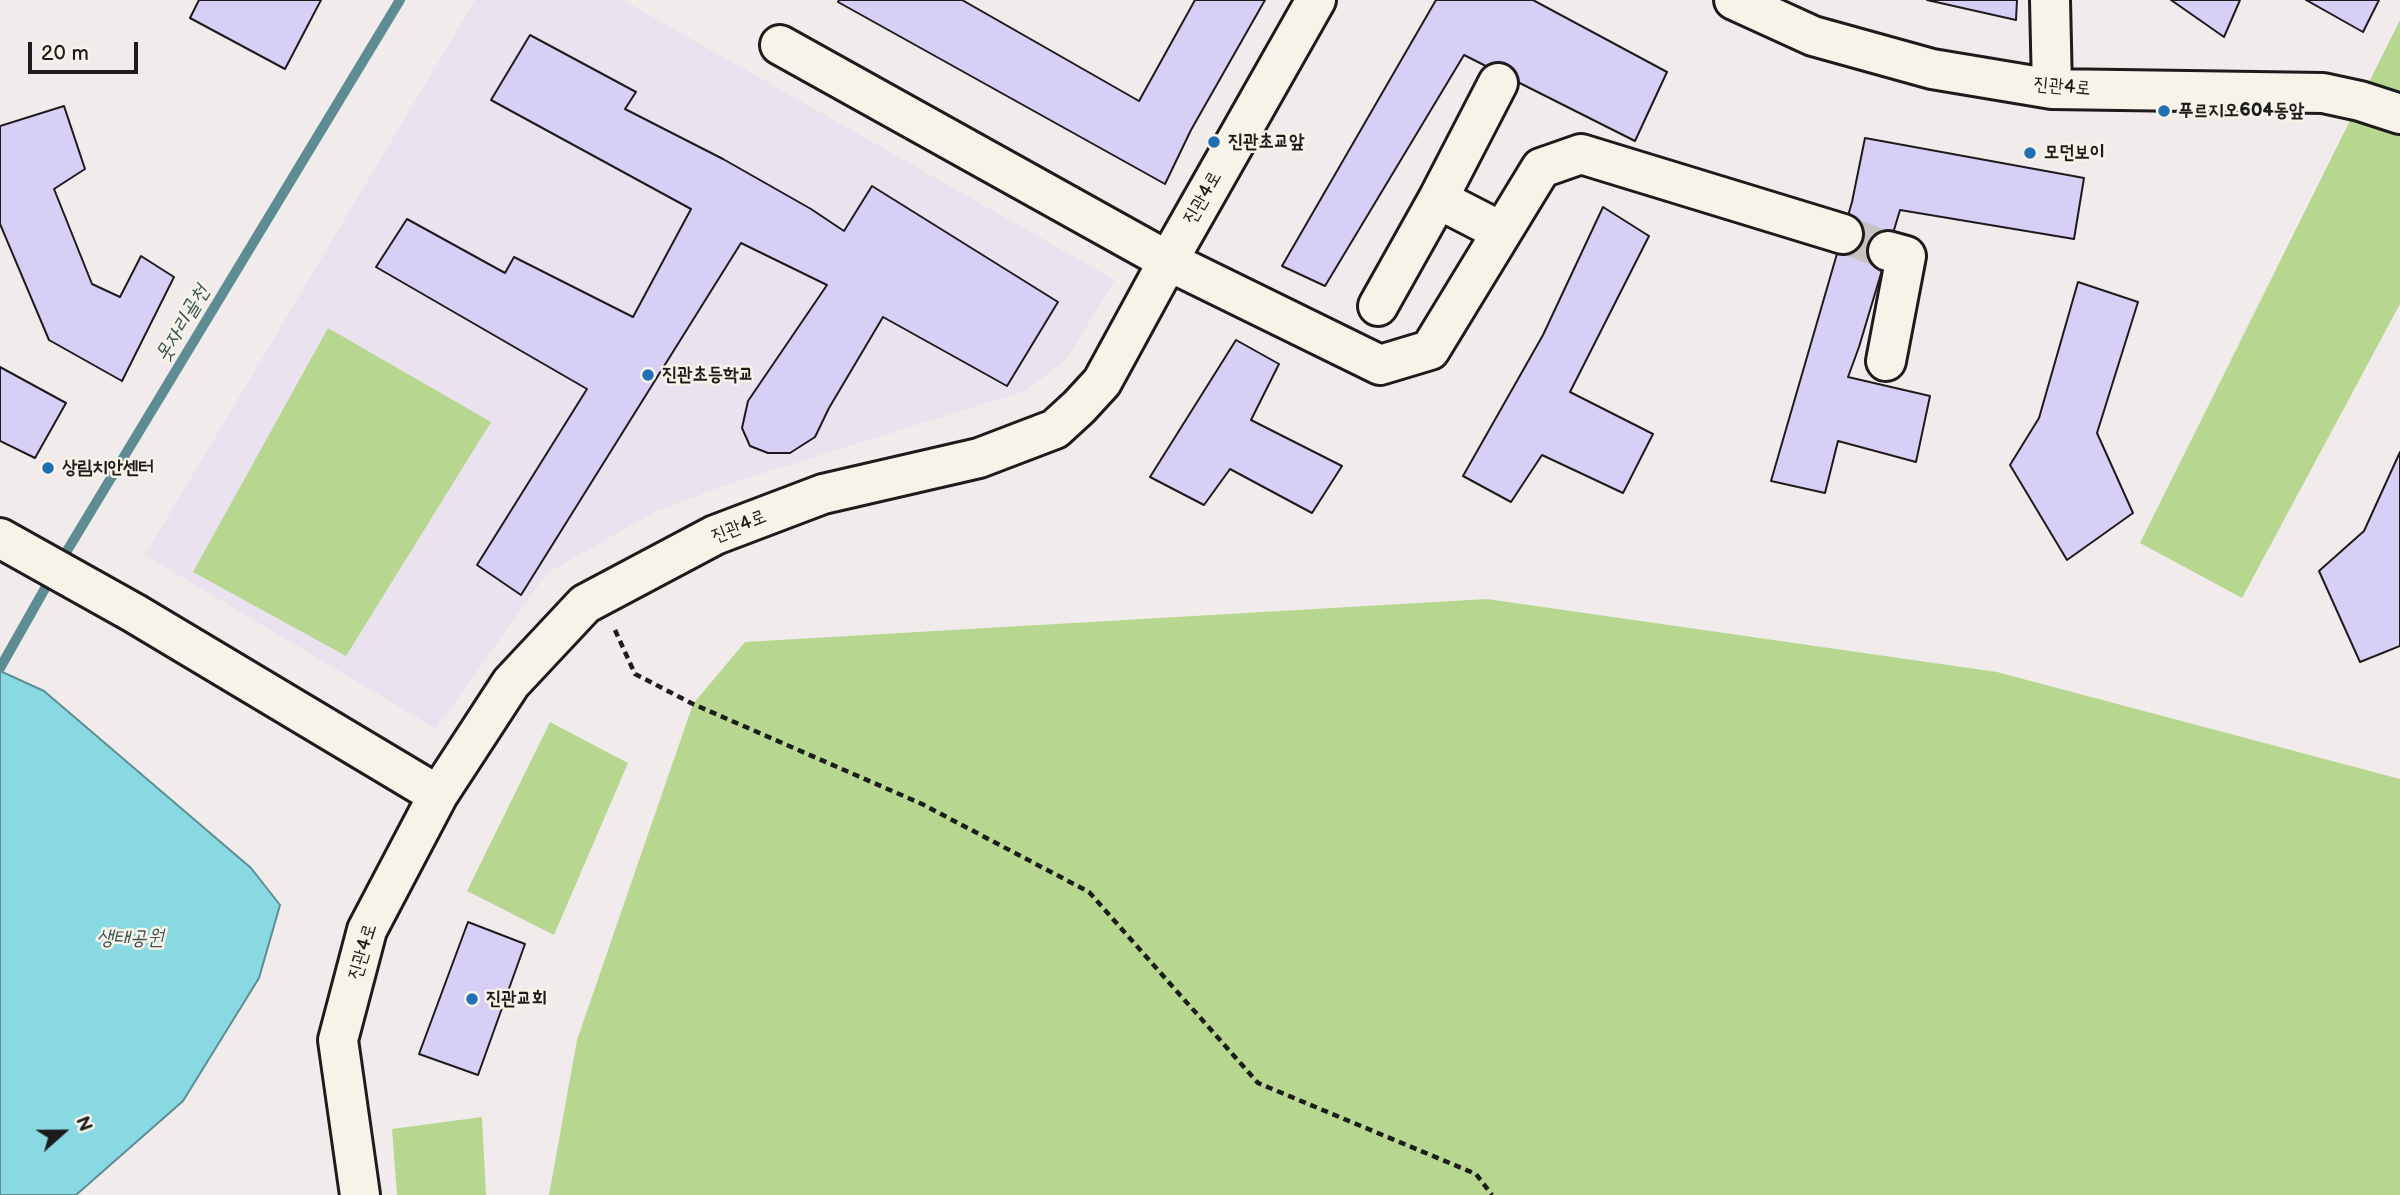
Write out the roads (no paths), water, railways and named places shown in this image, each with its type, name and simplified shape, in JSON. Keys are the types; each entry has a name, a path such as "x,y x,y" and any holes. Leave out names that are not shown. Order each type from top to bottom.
{"street":[{"name":"진관4로","path":"360,1195 338,1040 367,930 438,795 511,683 585,604 715,536 823,494 979,458 1055,429 1102,382 1316,0"},
{"name":"진관4로","path":"1734,0 1813,36 1932,69 2052,89 2323,93 2400,114"},
{"path":"2050,0 2052,89"},
{"path":"780,45 1168,261 1380,365 1430,350 1541,167 1581,154 1843,234"},
{"path":"1378,306 1438,199 1498,83"},
{"path":"1438,199 1502,232"},
{"path":"1886,361 1906,256 1888,251"},
{"path":"0,538 134,613 438,795"}],"water":[{"name":"생태공원","path":"0,671 44,691 251,868 280,905 259,978 183,1101 76,1195 0,1195"}],"waterway":[{"name":"못자리골천","path":"0,668 56,569 400,0"}],"tunnel":[{"path":"1843,234 1888,251"}],"place":[{"name":"푸르지오604동앞","path":"2164,111"},
{"name":"진관초교앞","path":"1214,142"},
{"name":"모던보이","path":"2030,153"},
{"name":"진관초등학교","path":"648,375"},
{"name":"상림치안센터","path":"48,468"},
{"name":"진관교회","path":"472,999"}]}
